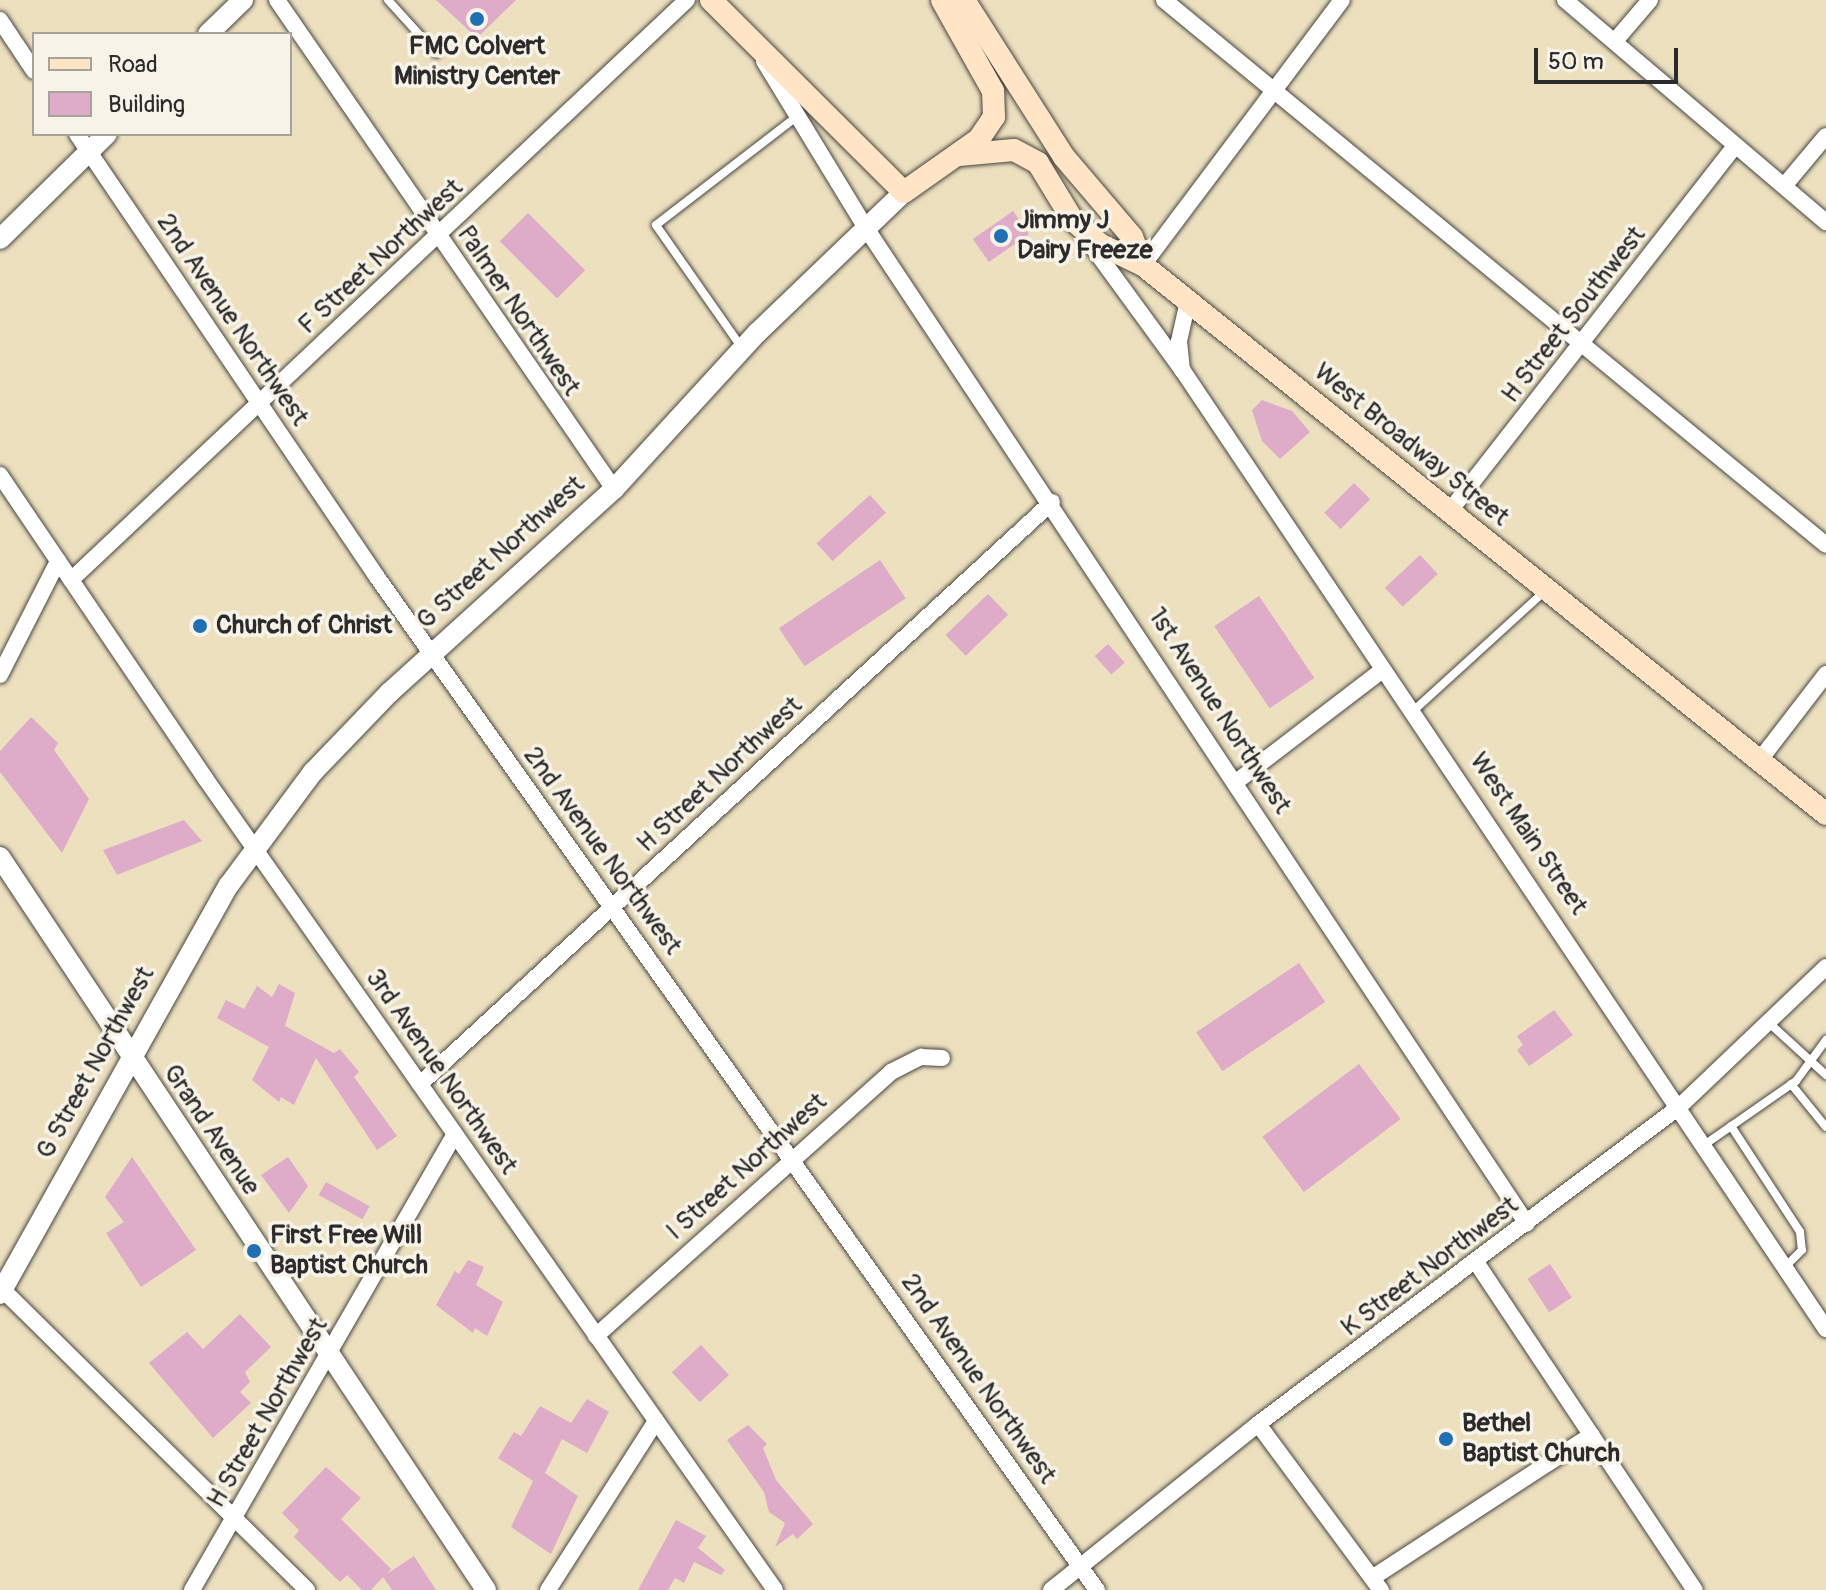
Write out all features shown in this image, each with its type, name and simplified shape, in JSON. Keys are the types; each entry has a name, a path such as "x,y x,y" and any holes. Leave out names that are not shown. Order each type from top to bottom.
{"main road":[{"path":"711,0 904,192"},
{"path":"942,0 993,91 994,117 959,155"},
{"path":"964,0 1064,157 1132,237 1143,265"},
{"name":"West Broadway Street","path":"959,155 1014,150 1038,163 1072,219 1101,245 1143,265 1826,814"},
{"name":"G Street Northwest","path":"904,192 959,155"}],"street":[{"path":"210,32 243,0"},
{"name":"Palmer Northwest","path":"277,0 614,489"},
{"name":"F Street Northwest","path":"71,580 687,0"},
{"path":"1164,0 1826,545"},
{"path":"1143,265 1342,0"},
{"path":"1565,0 1826,222"},
{"path":"1615,41 1650,0"},
{"path":"0,20 32,68"},
{"path":"752,40 866,228"},
{"name":"2nd Avenue Northwest","path":"78,136 432,655 1097,1590"},
{"path":"0,239 105,136"},
{"path":"1784,186 1826,136"},
{"name":"H Street Southwest","path":"1449,512 1735,146"},
{"name":"G Street Northwest","path":"1,1290 131,1057 254,847 313,772 432,655 614,489 743,348 904,192"},
{"name":"West Main Street","path":"1072,219 1183,371 1381,671 1412,712 1785,1267 1821,1309 1826,1329"},
{"name":"1st Avenue Northwest","path":"866,228 1052,502 1527,1224"},
{"path":"1183,371 1179,341 1188,301"},
{"path":"0,475 58,561 0,675"},
{"name":"H Street Northwest","path":"420,1084 1052,502"},
{"name":"3rd Avenue Northwest","path":"58,561 254,847 775,1590"},
{"path":"1236,782 1381,671"},
{"path":"1759,761 1826,674"},
{"name":"Grand Avenue","path":"0,857 486,1590"},
{"name":"K Street Northwest","path":"1051,1590 1258,1424 1679,1107 1826,967"},
{"name":"I Street Northwest","path":"596,1336 891,1072 921,1057 942,1058"},
{"name":"H Street Northwest","path":"192,1590 455,1134"},
{"path":"1476,1262 1695,1590"},
{"path":"1,1290 307,1590"},
{"path":"548,1590 656,1421"},
{"path":"1258,1424 1377,1584 1591,1435"}],"lane":[{"path":"388,0 436,53"},
{"path":"743,348 656,225 796,117"},
{"path":"1412,712 1547,590"},
{"path":"1768,1022 1826,1075"},
{"path":"1704,1145 1791,1084 1826,1040"},
{"path":"1791,1084 1826,1127"},
{"path":"1731,1126 1800,1232 1802,1250 1785,1267"}],"building":[{"name":"FMC Colvert Ministry Center","path":"436,0 516,0 477,38"},
{"name":"Jimmy J Dairy Freeze","path":"1013,211 1029,234 989,262 973,239"},
{"path":"528,213 585,270 557,299 500,241"},
{"path":"1262,400 1292,411 1310,432 1280,459 1262,441 1252,410"},
{"path":"1354,483 1370,499 1341,529 1324,513"},
{"path":"870,495 886,513 833,561 816,543"},
{"path":"1420,555 1438,574 1403,607 1385,588"},
{"path":"880,560 906,598 805,666 779,628"},
{"path":"988,594 1008,615 966,656 946,635"},
{"path":"1259,596 1314,678 1270,708 1214,626"},
{"path":"1108,644 1125,663 1111,675 1095,656"},
{"path":"31,717 58,743 54,750 89,799 62,853 0,772 0,751"},
{"path":"184,820 202,841 117,875 103,850"},
{"path":"1299,963 1325,1002 1222,1071 1196,1032"},
{"path":"279,984 295,993 285,1026 334,1053 340,1049 359,1072 354,1077 397,1136 377,1150 316,1058 294,1105 281,1097 279,1102 252,1080 269,1047 217,1018 226,1000 244,1009 257,986 272,997"},
{"path":"1554,1010 1573,1035 1529,1066 1517,1050 1523,1045 1517,1036"},
{"path":"1359,1064 1401,1119 1304,1192 1262,1137"},
{"path":"132,1157 196,1250 141,1287 106,1233 124,1222 105,1197"},
{"path":"288,1157 308,1186 289,1213 261,1175"},
{"path":"326,1182 370,1206 362,1219 319,1195"},
{"path":"468,1260 484,1267 476,1285 503,1302 487,1336 475,1328 473,1333 436,1305 455,1271 459,1274"},
{"path":"1550,1264 1572,1298 1549,1312 1527,1279"},
{"path":"240,1314 271,1347 245,1372 250,1382 240,1392 251,1403 213,1438 149,1363 187,1332 203,1349"},
{"path":"701,1345 729,1375 700,1402 672,1372"},
{"path":"587,1399 609,1412 587,1453 562,1439 545,1473 578,1496 551,1554 511,1527 533,1481 498,1458 514,1432 521,1436 540,1406 571,1423"},
{"path":"748,1425 767,1444 763,1448 776,1480 813,1524 797,1539 793,1534 775,1547 785,1523 769,1512 764,1492 727,1440"},
{"path":"326,1467 361,1498 341,1519 391,1569 387,1574 414,1556 436,1590 392,1590 383,1577 371,1590 362,1590 347,1575 340,1582 294,1537 299,1530 282,1513"},
{"path":"676,1520 706,1536 698,1548 725,1570 721,1575 694,1562 684,1583 675,1578 668,1590 638,1590"}],"place":[{"name":"FMC Colvert Ministry Center","path":"477,19"},
{"name":"Jimmy J Dairy Freeze","path":"1001,236"},
{"name":"Church of Christ","path":"200,626"},
{"name":"First Free Will Baptist Church","path":"254,1251"},
{"name":"Bethel Baptist Church","path":"1446,1439"}]}
